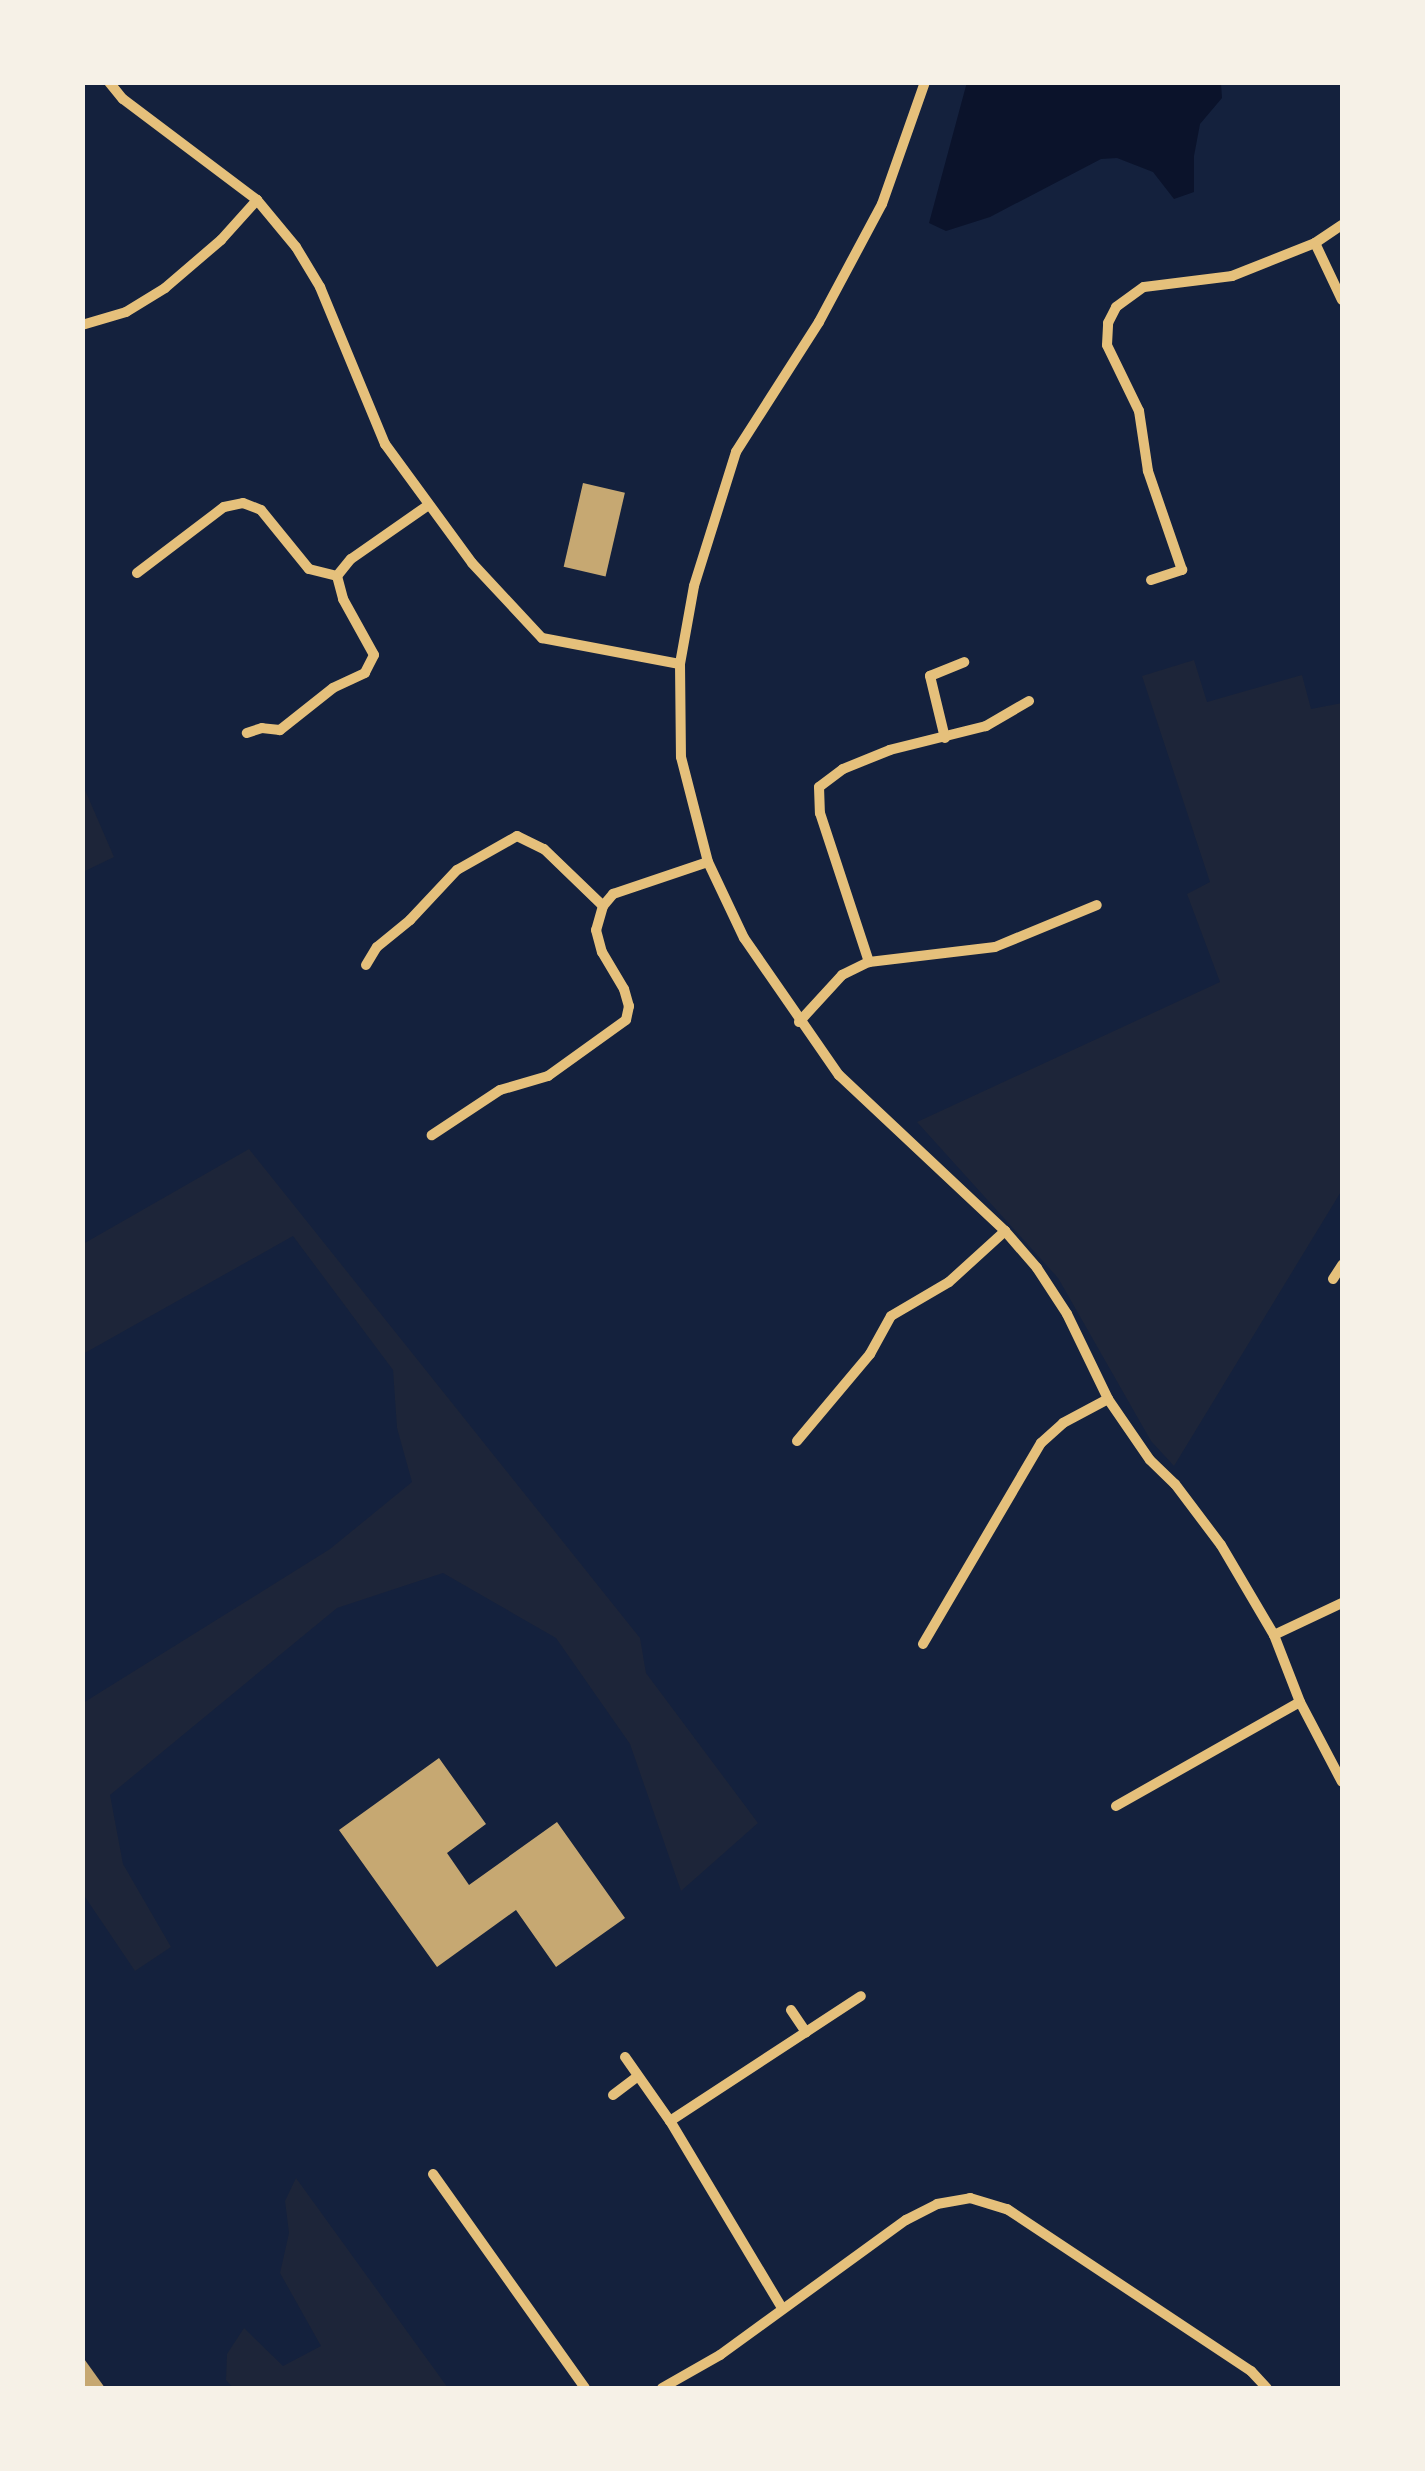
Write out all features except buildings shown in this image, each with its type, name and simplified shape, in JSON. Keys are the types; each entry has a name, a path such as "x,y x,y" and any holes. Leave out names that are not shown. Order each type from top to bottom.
{"street":[{"path":"109,82 123,99 257,200 296,247 320,287 384,444 427,506 542,638 680,664"},
{"path":"925,82 882,204 820,322 736,452 694,586 680,664 681,757 708,862 744,938 839,1075 1005,1231 1067,1314 1108,1399 1150,1460 1175,1484 1220,1545 1274,1635 1300,1702 1342,1782"},
{"path":"82,325 126,312 165,288 221,240 257,200"},
{"path":"1151,580 1182,570 1148,471 1140,412 1106,345 1108,323 1116,307 1144,287 1232,276 1315,243 1342,225"},
{"path":"1315,243 1342,300"},
{"path":"137,573 224,506 244,502 261,510 309,569 336,576"},
{"path":"336,576 351,559 427,506"},
{"path":"248,733 262,728 280,730 333,688 365,674 374,655 343,599 336,576"},
{"path":"945,738 930,676 964,662"},
{"path":"869,962 820,813 819,787 843,769 890,750 986,726 1029,701"},
{"path":"366,966 377,946 410,920 457,870 517,836 528,837 544,849 603,906"},
{"path":"432,1135 500,1090 548,1076 626,1020 624,989 602,952 596,930 603,906 613,894 708,862"},
{"path":"799,1022 842,975 869,962 995,947 1097,905"},
{"path":"797,1441 870,1354 891,1316 949,1282 1005,1231"},
{"path":"1333,1279 1342,1265"},
{"path":"924,1644 1040,1443 1063,1422 1108,1399"},
{"path":"1274,1635 1342,1603"},
{"path":"1116,1806 1300,1702"},
{"path":"670,2120 861,1996"},
{"path":"791,2010 806,2032"},
{"path":"625,2057 670,2120 782,2308"},
{"path":"613,2095 638,2076"},
{"path":"433,2174 586,2388"},
{"path":"662,2388 720,2355 906,2220 937,2204 970,2198 1007,2209 1251,2372 1268,2388"}],"shaded area":[{"path":"967,82 1221,83 1222,98 1200,124 1194,156 1194,192 1174,199 1153,172 1117,158 1101,159 990,217 946,231 929,223"},
{"path":"1194,660 1207,702 1302,675 1311,709 1342,703 1342,1190 1174,1466 1151,1441 1058,1278 917,1122 1220,982 1187,894 1210,882 1142,676"},
{"path":"82,783 114,857 83,872 82,872"},
{"path":"249,1149 640,1638 646,1673 758,1823 681,1891 630,1744 556,1638 443,1573 337,1608 110,1795 123,1864 171,1947 135,1971 83,1894 83,1703 330,1549 412,1482 397,1428 393,1370 293,1236 83,1354 83,1244"},
{"path":"296,2178 448,2388 233,2388 226,2380 227,2354 244,2328 283,2366 321,2346 280,2273 289,2233 285,2201"}]}
